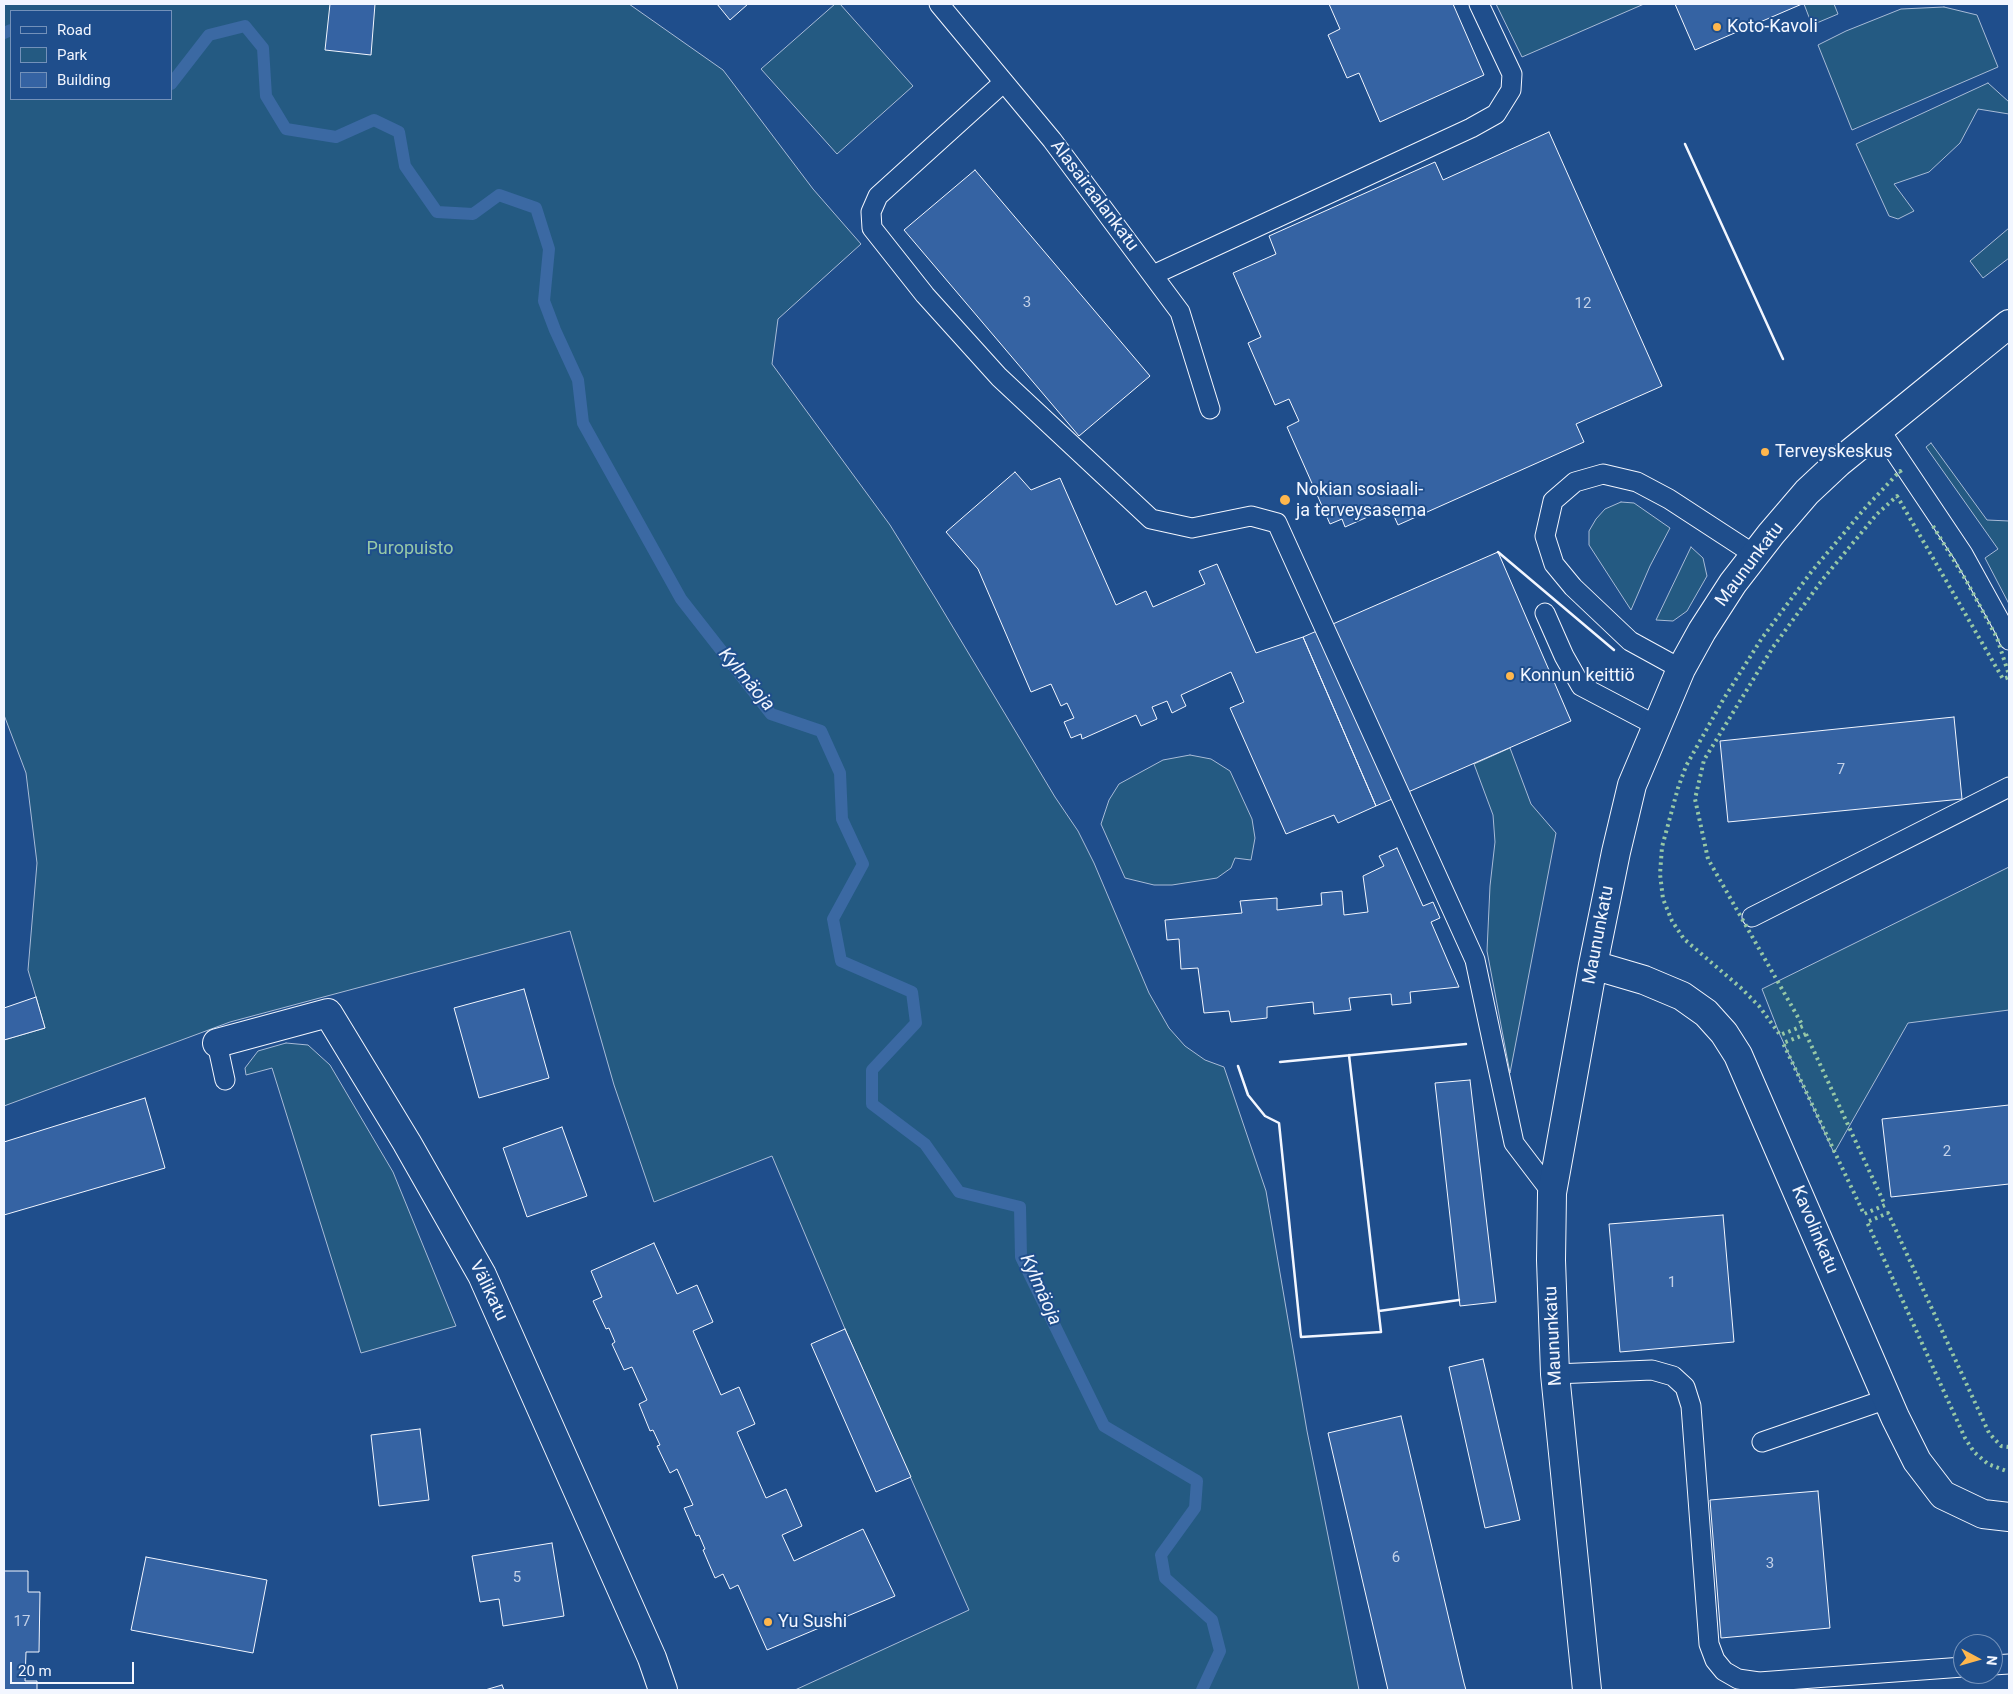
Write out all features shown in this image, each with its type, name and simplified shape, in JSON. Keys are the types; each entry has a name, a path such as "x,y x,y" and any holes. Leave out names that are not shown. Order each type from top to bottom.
{"street":[{"name":"Maununkatu","path":"1587,1690 1555,1374 1551,1260 1552,1193 1593,965 1632,785 1681,670 1702,631 1733,583 1755,555 1807,492 1838,463 2009,324"},
{"name":"Kavolinkatu","path":"1593,965 1644,980 1682,996 1706,1013 1724,1033 1738,1055 1887,1399 1917,1461 1943,1495 1983,1514 2009,1517"},
{"name":"Välikatu","path":"217,1043 328,1013 408,1143 482,1274 652,1658 663,1690"}],"lane":[{"name":"Alasairaalankatu","path":"939,4 1052,140 1180,312 1210,409"},
{"path":"1153,275 1462,132 1496,114 1511,90 1512,74 1479,4"},
{"path":"1004,82 878,196 872,212 872,228 925,295 999,377 1151,519 1192,528 1251,516 1277,523 1475,960 1514,1143 1552,1193"},
{"path":"1880,430 1963,554 2009,640"},
{"path":"1681,670 1630,641 1574,587 1554,564 1545,536 1553,501 1575,482 1603,474 1637,482 1669,499 1755,555"},
{"path":"1545,613 1564,656 1581,686 1657,726"},
{"path":"1752,917 2009,786"},
{"path":"217,1043 226,1080"},
{"path":"1555,1374 1652,1370 1673,1376 1685,1387 1691,1406 1709,1644 1714,1660 1724,1671 1738,1679 1759,1682 1953,1668"},
{"path":"1762,1442 1887,1399"}],"green space":[{"name":"Puropuisto","path":"4,4 629,4 723,70 813,189 861,244 778,319 772,364 890,525 1055,797 1078,831 1094,863 1149,993 1169,1028 1185,1046 1205,1060 1224,1067 1266,1191 1307,1431 1359,1690 795,1690 969,1610 845,1329 772,1156 654,1202 614,1085 570,931 230,1022 4,1106 4,1040 45,1028 28,970 37,863 26,773 4,715"},
{"path":"835,4 840,4 913,86 837,154 761,69"},
{"path":"1496,4 1644,4 1522,57"},
{"path":"1804,4 1834,4 1838,14 1812,25"},
{"path":"1944,7 1977,15 1998,67 1852,130 1818,45 1846,31 1901,9"},
{"path":"1988,83 2009,102 2009,114 1978,109 1960,143 1929,172 1894,184 1914,211 1898,219 1889,216 1856,144"},
{"path":"2009,228 2009,258 1983,278 1970,261"},
{"path":"1931,443 1987,520 2009,521 2009,604 1985,558 1998,549 1926,447"},
{"path":"1621,502 1634,503 1670,528 1650,566 1631,610 1589,545 1589,531 1596,519 1605,509"},
{"path":"1691,547 1703,558 1707,576 1687,611 1673,621 1656,620"},
{"path":"1510,748 1531,804 1556,833 1510,1073 1487,951 1490,886 1495,842 1493,815 1474,764"},
{"path":"1190,755 1211,759 1230,771 1252,819 1255,838 1251,860 1235,858 1231,868 1217,878 1172,885 1154,885 1125,878 1101,824 1109,800 1119,784 1163,760"},
{"path":"2009,867 2009,1010 1908,1023 1834,1153 1780,1035 1762,989"},
{"path":"286,1043 308,1045 330,1065 393,1172 456,1326 361,1353 272,1068 246,1075 245,1068 258,1051"}],"building":[{"path":"330,4 375,4 371,55 325,50"},
{"path":"717,4 748,4 730,20"},
{"path":"1329,4 1453,4 1484,75 1380,122 1359,73 1347,78 1328,35 1340,29"},
{"name":"Koto-Kavoli","path":"1675,4 1802,4 1695,50"},
{"path":"1549,132 1662,386 1576,424 1584,442 1398,525 1390,507 1345,527 1342,519 1330,524 1287,427 1299,421 1289,399 1275,405 1248,343 1261,337 1233,273 1276,254 1269,236 1435,162 1443,180"},
{"path":"975,170 1150,376 1079,436 904,230"},
{"path":"1015,472 1031,490 1060,478 1116,605 1146,591 1153,607 1205,584 1199,571 1217,564 1256,653 1303,637 1376,806 1338,823 1334,815 1286,834 1230,708 1244,702 1231,672 1181,695 1186,706 1172,713 1167,701 1152,707 1157,719 1141,726 1136,715 1082,739 1081,734 1071,738 1064,722 1074,718 1067,703 1061,706 1051,684 1031,692 978,569 946,532"},
{"path":"1498,552 1571,721 1376,806 1303,637"},
{"path":"1954,717 1962,799 1728,822 1720,741"},
{"path":"1397,848 1423,906 1433,902 1440,918 1431,922 1459,987 1410,992 1411,1003 1392,1005 1391,994 1349,998 1351,1010 1314,1014 1313,1002 1267,1007 1267,1018 1231,1022 1229,1011 1204,1013 1198,968 1181,969 1179,939 1167,940 1165,920 1242,913 1240,901 1277,898 1277,910 1322,905 1321,893 1342,891 1344,915 1368,912 1363,876 1384,866 1379,856"},
{"path":"524,989 549,1078 479,1098 454,1008"},
{"path":"36,997 45,1028 4,1040 4,1008"},
{"path":"1470,1080 1496,1302 1460,1306 1435,1083"},
{"path":"145,1098 165,1168 4,1215 4,1142"},
{"path":"2009,1105 2009,1184 1891,1197 1882,1119"},
{"path":"562,1127 587,1196 527,1217 503,1148"},
{"path":"1723,1215 1734,1342 1620,1352 1609,1224"},
{"path":"654,1243 677,1294 697,1285 713,1322 693,1331 721,1395 739,1387 755,1424 737,1432 766,1498 786,1489 802,1526 782,1535 794,1561 863,1529 895,1596 767,1650 738,1585 730,1589 723,1574 715,1578 699,1535 696,1536 684,1508 693,1505 677,1469 670,1473 657,1446 660,1445 653,1430 650,1431 639,1404 647,1400 632,1367 624,1370 612,1344 615,1342 609,1328 606,1329 593,1301 602,1297 591,1271"},
{"path":"845,1329 911,1477 876,1492 811,1344"},
{"path":"1483,1359 1520,1520 1485,1528 1449,1367"},
{"path":"1401,1416 1466,1690 1388,1690 1328,1433"},
{"path":"420,1429 429,1500 379,1506 371,1435"},
{"path":"1818,1491 1830,1628 1721,1638 1710,1500"},
{"path":"552,1543 564,1616 503,1626 499,1599 480,1602 472,1556"},
{"path":"146,1557 267,1580 253,1653 131,1630"},
{"path":"4,1571 28,1571 28,1592 40,1592 39,1652 26,1652 25,1681 37,1681 37,1690 4,1690"},
{"path":"502,1685 504,1690 485,1690"}],"waterway":[{"name":"Kylmäoja","path":"172,83 209,35 245,26 263,48 266,96 286,129 336,137 374,120 399,132 405,166 437,212 473,214 499,195 536,208 549,249 544,301 578,380 583,423 681,599 771,714 821,731 840,773 842,819 863,864 833,919 841,961 912,992 916,1023 872,1070 872,1104 925,1144 959,1192 1020,1207 1021,1257 1104,1426 1197,1481 1195,1508 1161,1555 1165,1578 1212,1620 1220,1651 1202,1690"},
{"name":"Kylmäoja","path":"4,33 10,30"}],"hedge":[{"path":"1901,473 1900,471 1866,507 1812,571 1762,638 1723,700 1686,766 1662,847 1660,874 1663,899 1672,921 1684,939 1759,1006 1780,1035 1803,1026 1708,859 1695,799 1704,760 1773,647 1823,579 1877,514 1897,496 2003,679 2009,677"},
{"path":"1933,526 1967,582 1997,638 2009,675"},
{"path":"1806,1034 1885,1205 1864,1214 1783,1043 1806,1034"},
{"path":"2009,1447 2001,1446 1989,1433 1888,1213 1867,1222 1965,1438 1974,1452 1988,1464 2009,1472"}],"wall":[{"path":"1685,144 1783,359"},
{"path":"1498,552 1614,650"},
{"path":"1280,1062 1466,1044"},
{"path":"1238,1066 1248,1095 1265,1116 1279,1123 1301,1337 1381,1332 1349,1055"},
{"path":"1379,1311 1459,1300"}],"place":[{"name":"Koto-Kavoli","path":"1717,27"},
{"name":"Terveyskeskus","path":"1765,452"},
{"name":"Nokian sosiaali- ja terveysasema","path":"1285,500"},
{"name":"Konnun keittiö","path":"1510,676"},
{"name":"Yu Sushi","path":"768,1622"}]}
